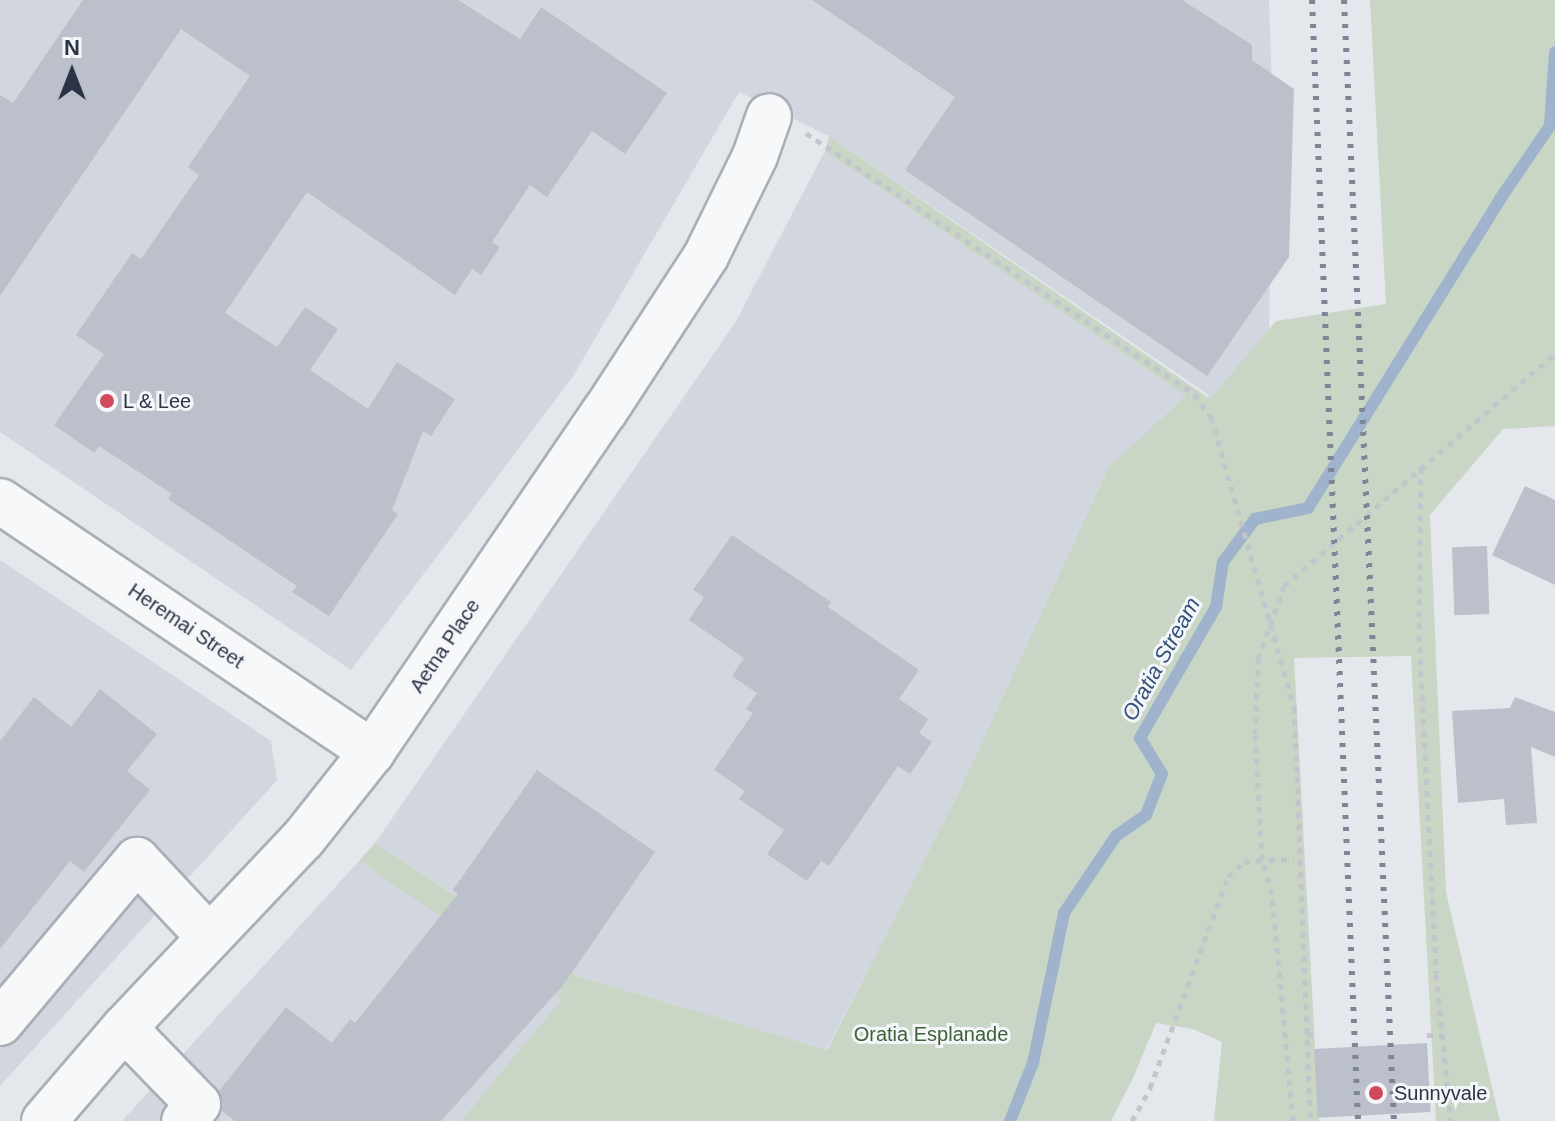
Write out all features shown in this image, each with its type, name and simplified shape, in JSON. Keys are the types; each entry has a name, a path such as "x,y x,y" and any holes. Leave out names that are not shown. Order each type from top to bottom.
{"street":[{"name":"Aetna Place","path":"59,1116 124,1028 303,839 372,752 605,411 706,256 755,156 769,116"},
{"name":"Heremai Street","path":"0,501 372,752"},
{"path":"0,1023 137,860 209,937"},
{"path":"124,1028 198,1104 184,1121"}],"path":[{"path":"769,116 818,139 1194,394 1211,417 1294,707 1310,1121"},
{"path":"1293,1121 1255,735 1258,659 1284,586 1555,354"},
{"path":"1421,466 1419,635 1442,1035 1451,1121"},
{"path":"1132,1121 1150,1088 1228,877 1244,862 1294,859"},
{"path":"1307,1035 1316,1034"},
{"path":"1427,1035 1442,1035"}],"shaded area":[{"path":"0,0 1269,0 1272,91 1269,342 1217,412 1206,393 829,136 739,92 572,378 351,670 0,432"},
{"path":"825,151 1187,396 1152,431 826,1050 577,976 375,843 735,323"},
{"path":"0,560 271,741 277,780 0,1086"},
{"path":"359,861 563,999 461,1121 122,1121"}],"green space":[{"name":"Oratia Esplanade","path":"1370,0 1555,0 1555,426 1503,429 1430,515 1446,892 1500,1121 1436,1121 1411,656 1294,658 1319,1121 1214,1121 1222,1042 1193,1029 1156,1023 1111,1121 461,1121 562,999 359,861 375,843 577,976 827,1050 957,797 1109,467 1186,396 825,151 829,136 1210,399 1276,321 1386,304"}],"building":[{"path":"83,0 458,0 520,39 541,7 667,93 625,154 592,131 547,197 530,185 492,242 500,247 481,275 472,269 455,295 307,192 225,313 277,347 305,307 338,329 310,370 368,409 397,362 455,399 431,436 423,431 392,510 398,514 329,616 292,592 297,586 168,499 172,494 99,446 94,453 54,425 104,354 76,335 132,253 141,259 199,175 188,167 250,76 181,29 0,296 0,95 13,103"},
{"path":"812,0 1182,0 1252,45 1252,60 1294,89 1289,257 1207,376 905,170 955,97"},
{"path":"1525,486 1555,500 1555,585 1492,555"},
{"path":"732,535 831,602 828,607 919,670 899,699 928,719 919,733 932,742 910,774 898,766 829,866 821,861 807,881 767,854 784,830 739,799 745,791 714,770 753,713 746,709 757,693 732,676 744,658 689,620 704,597 693,590"},
{"path":"1487,546 1489,614 1454,615 1452,547"},
{"path":"100,689 157,734 127,771 150,790 84,872 70,861 0,949 0,741 34,697 71,727"},
{"path":"1515,697 1555,712 1555,757 1531,747 1537,823 1506,825 1504,799 1458,803 1452,711 1510,708"},
{"path":"537,770 655,852 564,984 441,1121 235,1121 222,1111 219,1091 286,1007 332,1043 350,1019 355,1023 458,894 453,890"},
{"path":"1427,1043 1431,1112 1318,1118 1314,1049"}],"waterway":[{"name":"Oratia Stream","path":"1010,1121 1033,1063 1064,913 1116,836 1146,815 1162,774 1140,738 1216,607 1223,562 1255,519 1308,508 1500,199 1550,126 1555,52"}],"railway":[{"path":"1312,0 1358,1121"},
{"path":"1344,0 1394,1121"}],"place":[{"name":"L & Lee","path":"107,401"},
{"name":"Sunnyvale","path":"1376,1093"}]}
